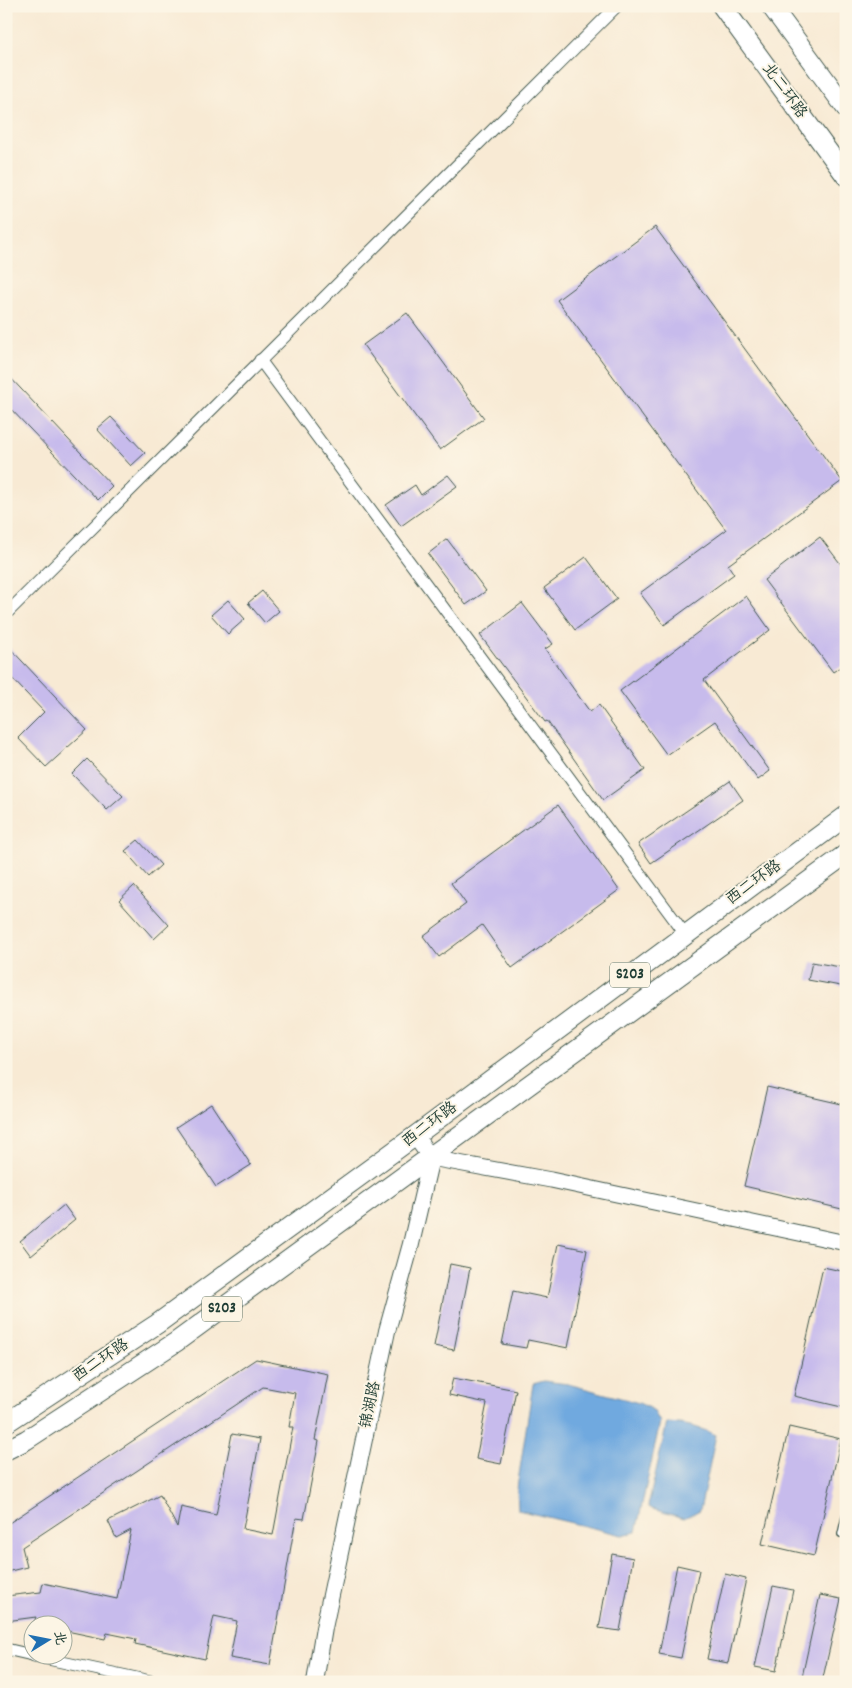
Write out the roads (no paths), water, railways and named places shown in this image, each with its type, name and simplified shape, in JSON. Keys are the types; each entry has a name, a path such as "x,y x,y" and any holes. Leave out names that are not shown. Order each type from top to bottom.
{"main road":[{"name":"北二环路","path":"722,6 846,176"},
{"path":"771,6 846,108"},
{"name":"西二环路","path":"6,1424 157,1324 415,1136 846,816"},
{"name":"西二环路","path":"6,1450 26,1440 176,1342 846,854"},
{"path":"685,934 705,958"},
{"path":"415,1136 431,1158"},
{"name":"锦湖路","path":"315,1682 324,1628 387,1331 411,1244 431,1158"}],"street":[{"path":"6,614 617,6"},
{"path":"260,360 685,934"},
{"path":"431,1158 551,1180 846,1243"},
{"path":"6,1649 22,1653"},
{"path":"72,1664 155,1682"}],"lane":[{"path":"846,1513 841,1534 846,1535"}],"water":[{"path":"544,1381 568,1384 639,1403 653,1410 660,1422 636,1532 622,1535 518,1510 517,1488 533,1384"},
{"path":"667,1423 692,1426 716,1435 700,1510 684,1518 652,1509 648,1506"}]}
